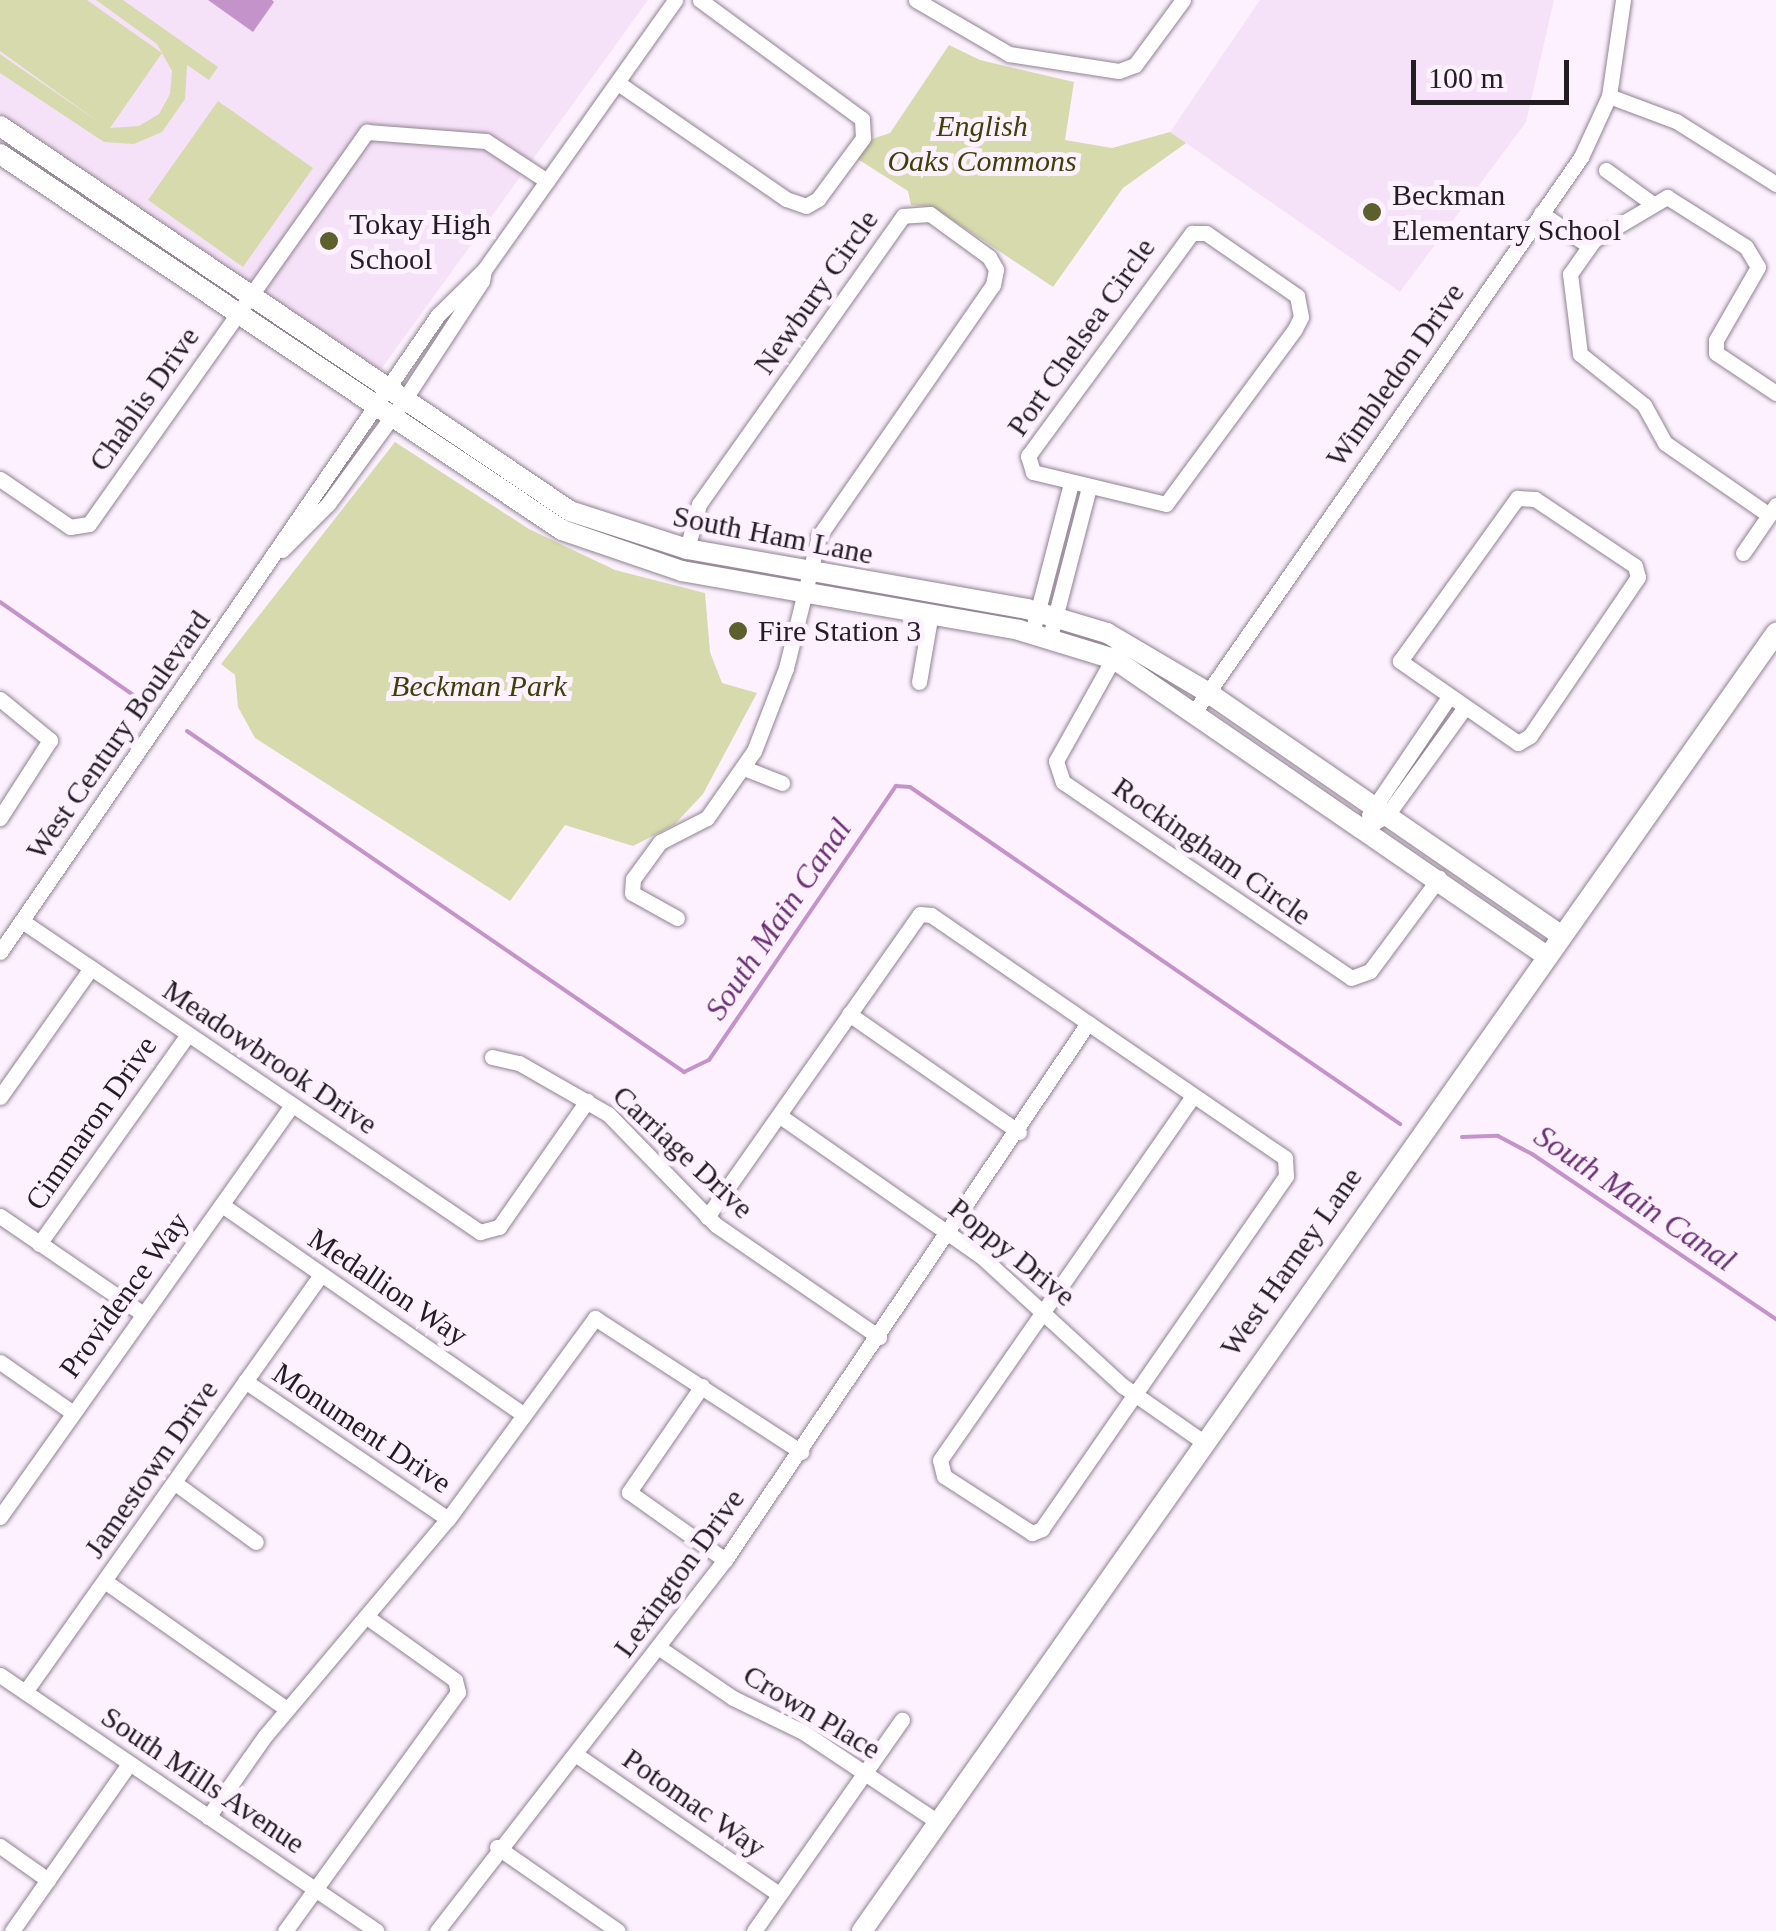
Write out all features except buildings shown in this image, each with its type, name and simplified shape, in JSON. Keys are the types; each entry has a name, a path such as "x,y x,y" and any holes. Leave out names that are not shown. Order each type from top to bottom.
{"main road":[{"name":"South Ham Lane","path":"0,126 243,305"},
{"name":"South Ham Lane","path":"0,154 243,305 389,403 562,530 656,565 804,582 1044,624 1119,650 1207,692 1561,934"},
{"name":"South Ham Lane","path":"389,403 570,511 686,549 930,618 1044,624"},
{"name":"West Harney Lane","path":"862,1931 1202,1441 1776,633"},
{"name":"South Ham Lane","path":"1119,650 1195,710 1546,956"}],"street":[{"name":"West Century Boulevard","path":"0,952 282,550 295,544 389,403 482,281 484,270 674,0"},
{"path":"618,83 786,199 806,206 818,199 863,138 862,119 700,0"},
{"path":"916,0 1010,54 1119,72 1135,65 1183,0"},
{"name":"Wimbledon Drive","path":"1195,710 1581,156 1609,96 1623,0"},
{"path":"1609,96 1690,128 1775,183"},
{"path":"243,305 367,132 486,141 546,181"},
{"path":"1606,170 1653,204"},
{"path":"1742,553 1772,510 1665,443 1644,405 1580,354 1570,274 1590,246 1667,197 1746,247 1758,267 1716,340 1716,353 1776,393"},
{"name":"Newbury Circle","path":"686,549 699,504 903,216 922,212 989,258 995,279 830,514 804,582"},
{"path":"1542,213 1590,246"},
{"name":"Port Chelsea Circle","path":"1206,233 1296,296 1301,316 1295,329 1174,498 1159,504 1071,482 1020,468 1192,234 1206,233"},
{"name":"Chablis Drive","path":"0,480 80,528 92,520 243,305"},
{"path":"1044,624 1071,482"},
{"path":"1044,624 1090,487"},
{"path":"1517,498 1534,499 1634,566 1636,586 1526,740 1510,742 1463,710 1403,668 1401,656 1517,498"},
{"path":"677,918 632,892 633,879 660,842 707,818 744,768 773,711 804,582"},
{"path":"919,682 930,618"},
{"name":"Rockingham Circle","path":"1119,650 1056,760 1057,776 1351,978 1370,971 1439,878"},
{"path":"0,699 50,740 0,818"},
{"path":"1366,828 1447,700"},
{"path":"1379,810 1463,710"},
{"path":"744,768 782,784"},
{"path":"706,1218 920,914 1088,1023 1193,1096 1289,1167 1042,1529 1024,1531 944,1476 940,1460 1193,1096"},
{"name":"Meadowbrook Drive","path":"22,921 480,1232 490,1232 587,1101"},
{"path":"0,1097 91,968"},
{"path":"849,1014 1019,1132"},
{"name":"Lexington Drive","path":"437,1931 498,1848 578,1756 726,1560 1019,1132 1088,1023"},
{"name":"Cimmaron Drive","path":"39,1244 188,1034"},
{"name":"Carriage Drive","path":"492,1057 519,1062 587,1101 628,1131 706,1218 880,1338"},
{"name":"Providence Way","path":"0,1517 292,1105"},
{"name":"Poppy Drive","path":"780,1116 950,1234 1046,1312 1134,1394 1202,1441"},
{"name":"Medallion Way","path":"222,1205 524,1415"},
{"path":"0,1216 144,1314"},
{"name":"Jamestown Drive","path":"25,1692 320,1276"},
{"path":"208,1817 288,1709 448,1520 596,1318 801,1452"},
{"path":"0,1362 73,1413"},
{"name":"Monument Drive","path":"245,1382 448,1520"},
{"path":"702,1386 628,1492 726,1560"},
{"path":"176,1482 256,1542"},
{"path":"106,1582 288,1709"},
{"path":"285,1931 458,1692 455,1680 367,1617"},
{"name":"Crown Place","path":"658,1647 938,1822"},
{"name":"South Mills Avenue","path":"0,1675 376,1931"},
{"path":"754,1931 902,1720"},
{"name":"Potomac Way","path":"578,1756 779,1894"},
{"path":"12,1931 129,1764"},
{"path":"0,1846 48,1880"},
{"path":"498,1848 618,1931"},
{"path":"585,1931 596,1916"}],"shaded area":[{"name":"Tokay High School","path":"0,0 648,0 382,368 370,368 0,115"},
{"path":"208,0 272,0 274,2 253,32"},
{"name":"Beckman Elementary School","path":"1260,0 1554,0 1526,122 1400,292 1170,132"}],"green space":[{"path":"0,0 87,0 162,53 157,44 96,0 123,0 218,67 209,80 187,65 185,99 162,132 134,144 104,142 0,73 0,54 100,123 0,51","holes":["162,53 172,71 170,94 159,114 139,126 110,128"]},
{"name":"English Oaks Commons","path":"949,45 980,60 1074,82 1065,140 1112,148 1170,132 1186,143 1123,188 1053,287 933,207 911,205 908,191 856,158 869,140 890,133"},
{"path":"218,101 313,168 243,267 148,200"},
{"name":"Beckman Park","path":"395,442 529,529 615,570 705,593 710,652 722,683 757,693 703,794 674,825 633,846 565,825 510,901 255,738 238,707 235,675 221,664"}],"waterway":[{"name":"South Main Canal","path":"0,602 149,706"},
{"name":"South Main Canal","path":"187,731 684,1072 709,1060 896,786 910,787 1400,1124"},
{"name":"South Main Canal","path":"1462,1137 1498,1136 1532,1154 1776,1319"}],"place":[{"name":"Beckman Elementary School","path":"1372,212"},
{"name":"Tokay High School","path":"329,241"},
{"name":"Fire Station 3","path":"738,631"}]}
